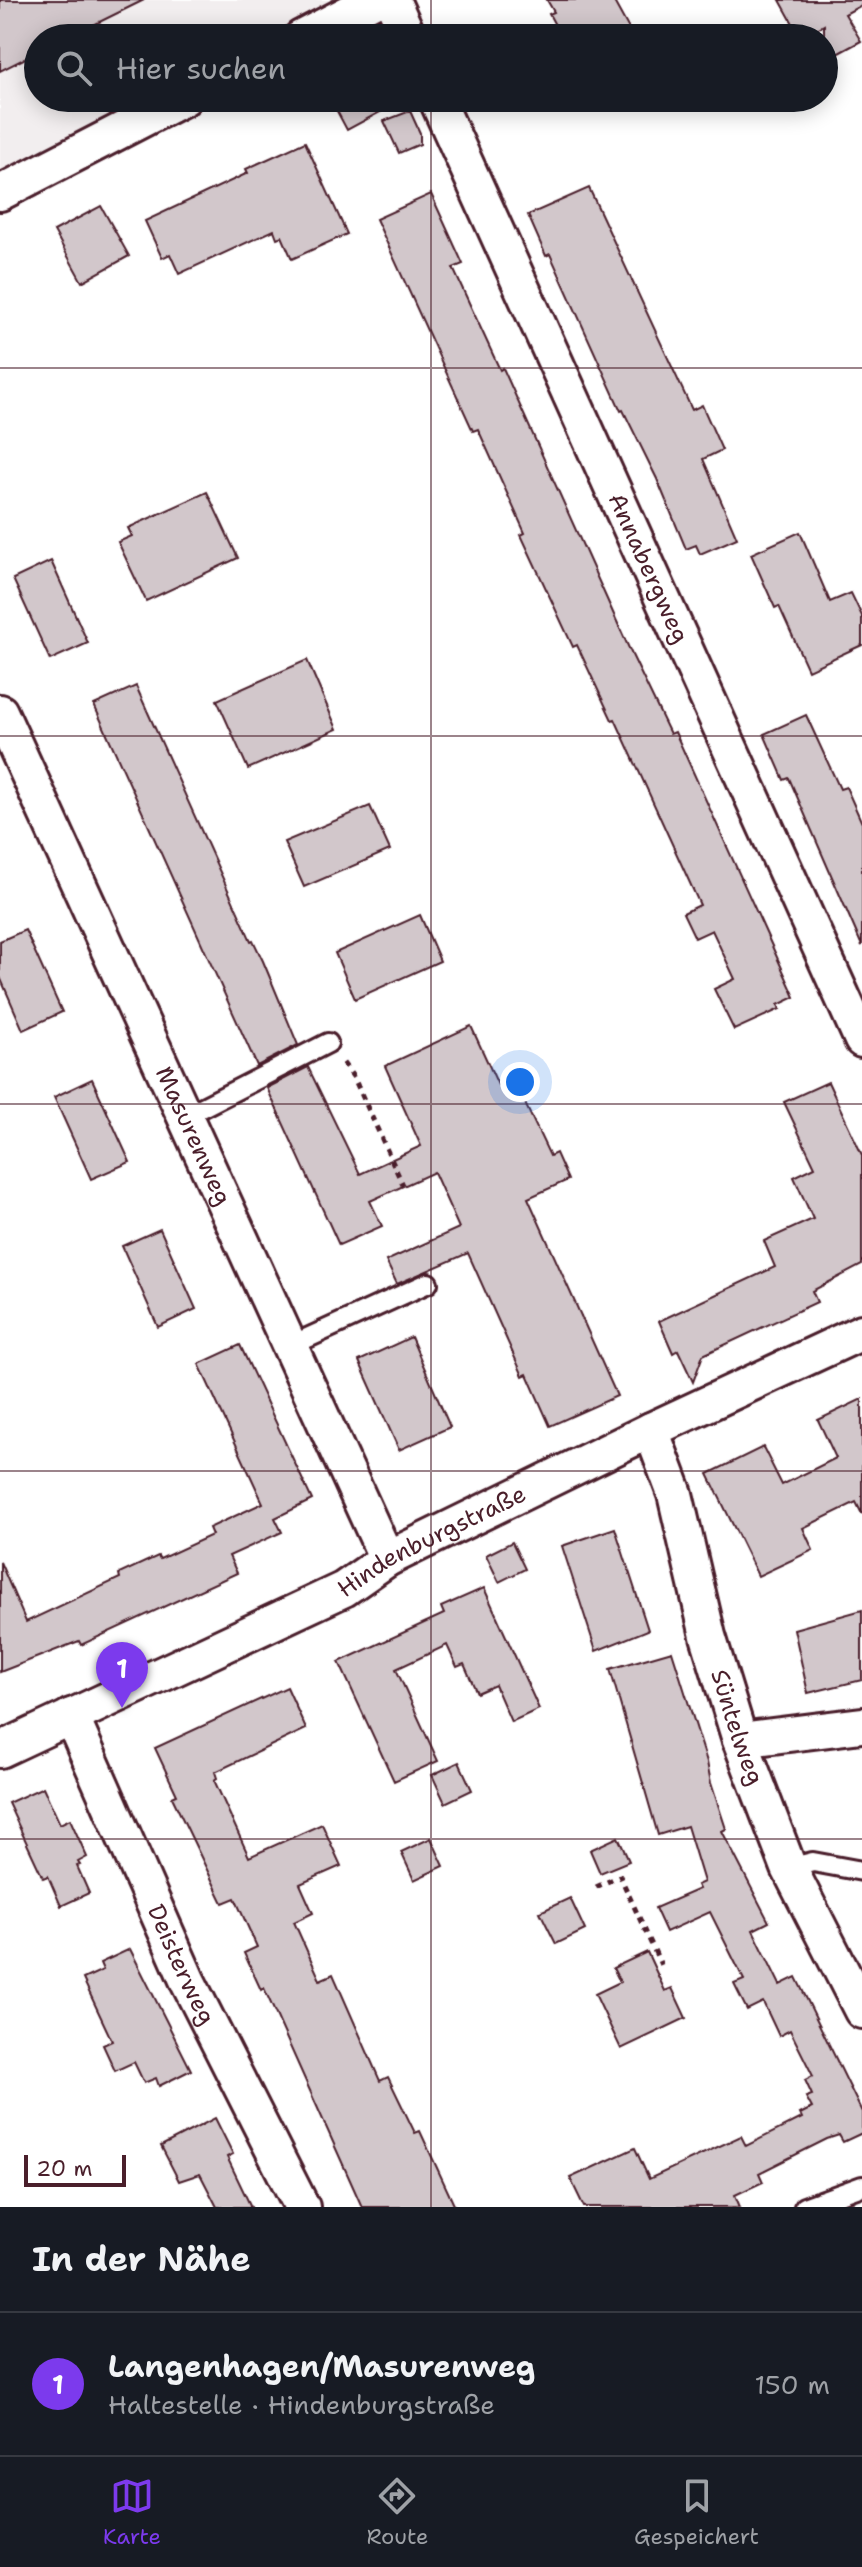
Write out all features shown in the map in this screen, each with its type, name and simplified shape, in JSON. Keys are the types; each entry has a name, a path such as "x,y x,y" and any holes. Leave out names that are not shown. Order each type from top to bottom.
{"street":[{"path":"328,24 374,0"},
{"path":"392,0 403,24"},
{"path":"0,193 157,112"},
{"name":"Annabergweg","path":"442,112 862,1040"},
{"name":"Masurenweg","path":"0,712 387,1559"},
{"name":"Hindenburgstraße","path":"0,1750 344,1589 387,1559 651,1430 862,1332"},
{"name":"Süntelweg","path":"651,1430 675,1494 712,1651 740,1740 789,1868 862,2011"},
{"name":"Deisterweg","path":"71,1716 188,1982 302,2207"},
{"path":"740,1740 862,1725"}],"lane":[{"path":"185,1116 328,1043"},
{"path":"290,1346 428,1283"},
{"path":"789,1868 813,1862 862,1871"},
{"path":"804,2207 862,2186"}],"path":[{"path":"328,1043 354,1078 403,1185"},
{"path":"596,1887 620,1876 661,1965"}],"shaded area":[{"path":"0,0 374,0 328,24 24,24 24,112 157,112 0,193"}],"building":[{"path":"0,0 144,0 95,24 24,24 24,59 0,71"},
{"path":"547,0 613,0 626,24 554,24 549,14 554,12"},
{"path":"780,0 862,0 862,5 845,14 861,41 838,53 838,24 793,24"},
{"path":"337,112 380,112 347,130"},
{"path":"410,112 420,133 420,144 399,153 384,121"},
{"path":"305,142 347,234 292,259 282,236 277,238 274,230 179,274 170,254 162,258 145,221 248,173 246,169"},
{"path":"589,188 692,410 702,405 722,450 703,459 737,538 700,554 696,545 686,549 657,479 621,411 550,254 546,256 528,215"},
{"path":"431,194 463,264 453,268 500,370 503,368 632,655 670,734 675,732 795,997 778,1005 780,1009 734,1030 714,989 735,979 712,930 695,938 683,913 700,905 615,719 612,720 577,645 573,647 521,535 525,533 478,429 473,431 376,219"},
{"path":"101,206 129,256 82,282 54,231"},
{"path":"207,492 238,558 146,601 118,542 132,536 128,528"},
{"path":"800,532 830,602 851,593 862,616 862,645 808,670 751,554"},
{"path":"51,561 88,643 50,660 13,579"},
{"path":"307,660 337,729 248,769 217,700"},
{"path":"136,686 251,941 263,961 298,1045 257,1066 94,705"},
{"path":"806,715 840,789 846,787 862,823 862,946 789,778 784,780 764,734"},
{"path":"370,806 390,850 304,887 284,842"},
{"path":"420,915 440,961 355,999 335,953"},
{"path":"25,930 62,1012 23,1030 0,977 0,941"},
{"path":"471,1026 498,1085 513,1078 550,1156 556,1153 568,1180 528,1198 617,1396 550,1426 527,1374 523,1376 468,1253 397,1284 386,1261 459,1228 434,1172 370,1201 382,1226 339,1245 267,1088 308,1067 360,1174 421,1146 385,1066"},
{"path":"92,1079 130,1162 91,1179 54,1097"},
{"path":"828,1082 862,1155 862,1265 812,1291 817,1302 703,1355 693,1382 678,1350 673,1353 659,1321 775,1267 764,1241 813,1219 794,1177 815,1167 784,1102"},
{"path":"160,1229 196,1309 158,1327 122,1246"},
{"path":"411,1337 450,1427 399,1450 359,1361"},
{"path":"240,1345 312,1500 275,1518 282,1532 229,1556 237,1573 81,1645 79,1641 0,1672 0,1562 26,1622 120,1578 119,1574 212,1535 209,1528 263,1503 199,1364"},
{"path":"862,1399 862,1514 856,1502 803,1528 813,1550 758,1576 708,1474 763,1447 782,1485 836,1458 818,1420"},
{"path":"615,1528 648,1630 596,1651 562,1546"},
{"path":"512,1542 525,1569 499,1582 486,1555"},
{"path":"484,1588 539,1709 511,1722 495,1685 477,1693 464,1664 457,1667 447,1645 396,1669 438,1761 394,1781 339,1662 444,1614 441,1607"},
{"path":"862,1610 862,1680 808,1693 794,1629"},
{"path":"672,1651 726,1829 722,1831 769,1922 753,1930 780,1985 796,1977 862,2112 862,2133 843,2142 839,2135 827,2139 759,2173 763,2182 735,2195 740,2207 584,2207 570,2178 635,2148 649,2179 741,2136 746,2146 802,2118 800,2114 812,2108 806,2097 812,2095 805,2080 813,2076 790,2030 779,2036 763,2002 747,2010 734,1984 744,1980 710,1912 666,1932 655,1908 699,1889 697,1885 704,1882 687,1826 658,1835 610,1669"},
{"path":"287,1687 306,1729 215,1772 217,1778 214,1780 249,1857 322,1824 341,1866 300,1884 313,1913 294,1922 320,1980 333,1974 380,2081 388,2077 415,2133 420,2131 455,2207 362,2207 264,1988 261,1990 244,1953 257,1947 235,1898 223,1903 172,1797 177,1795 155,1748"},
{"path":"459,1762 472,1790 445,1803 432,1775"},
{"path":"43,1787 60,1824 70,1819 87,1857 77,1866 89,1893 61,1906 48,1876 43,1878 8,1803"},
{"path":"618,1837 629,1861 600,1873 590,1850"},
{"path":"431,1838 444,1866 414,1880 401,1852"},
{"path":"570,1898 585,1930 556,1944 540,1912"},
{"path":"130,1949 191,2070 159,2086 156,2078 144,2083 134,2062 115,2071 103,2045 112,2041 83,1979 103,1970 100,1963"},
{"path":"647,1952 665,1991 672,1988 686,2018 621,2049 595,1994 620,1982 613,1968"},
{"path":"215,2118 233,2154 227,2157 251,2207 217,2207 200,2174 179,2181 161,2146"}],"place":[{"name":"Langenhagen/Masurenweg","path":"122,1708"}]}
